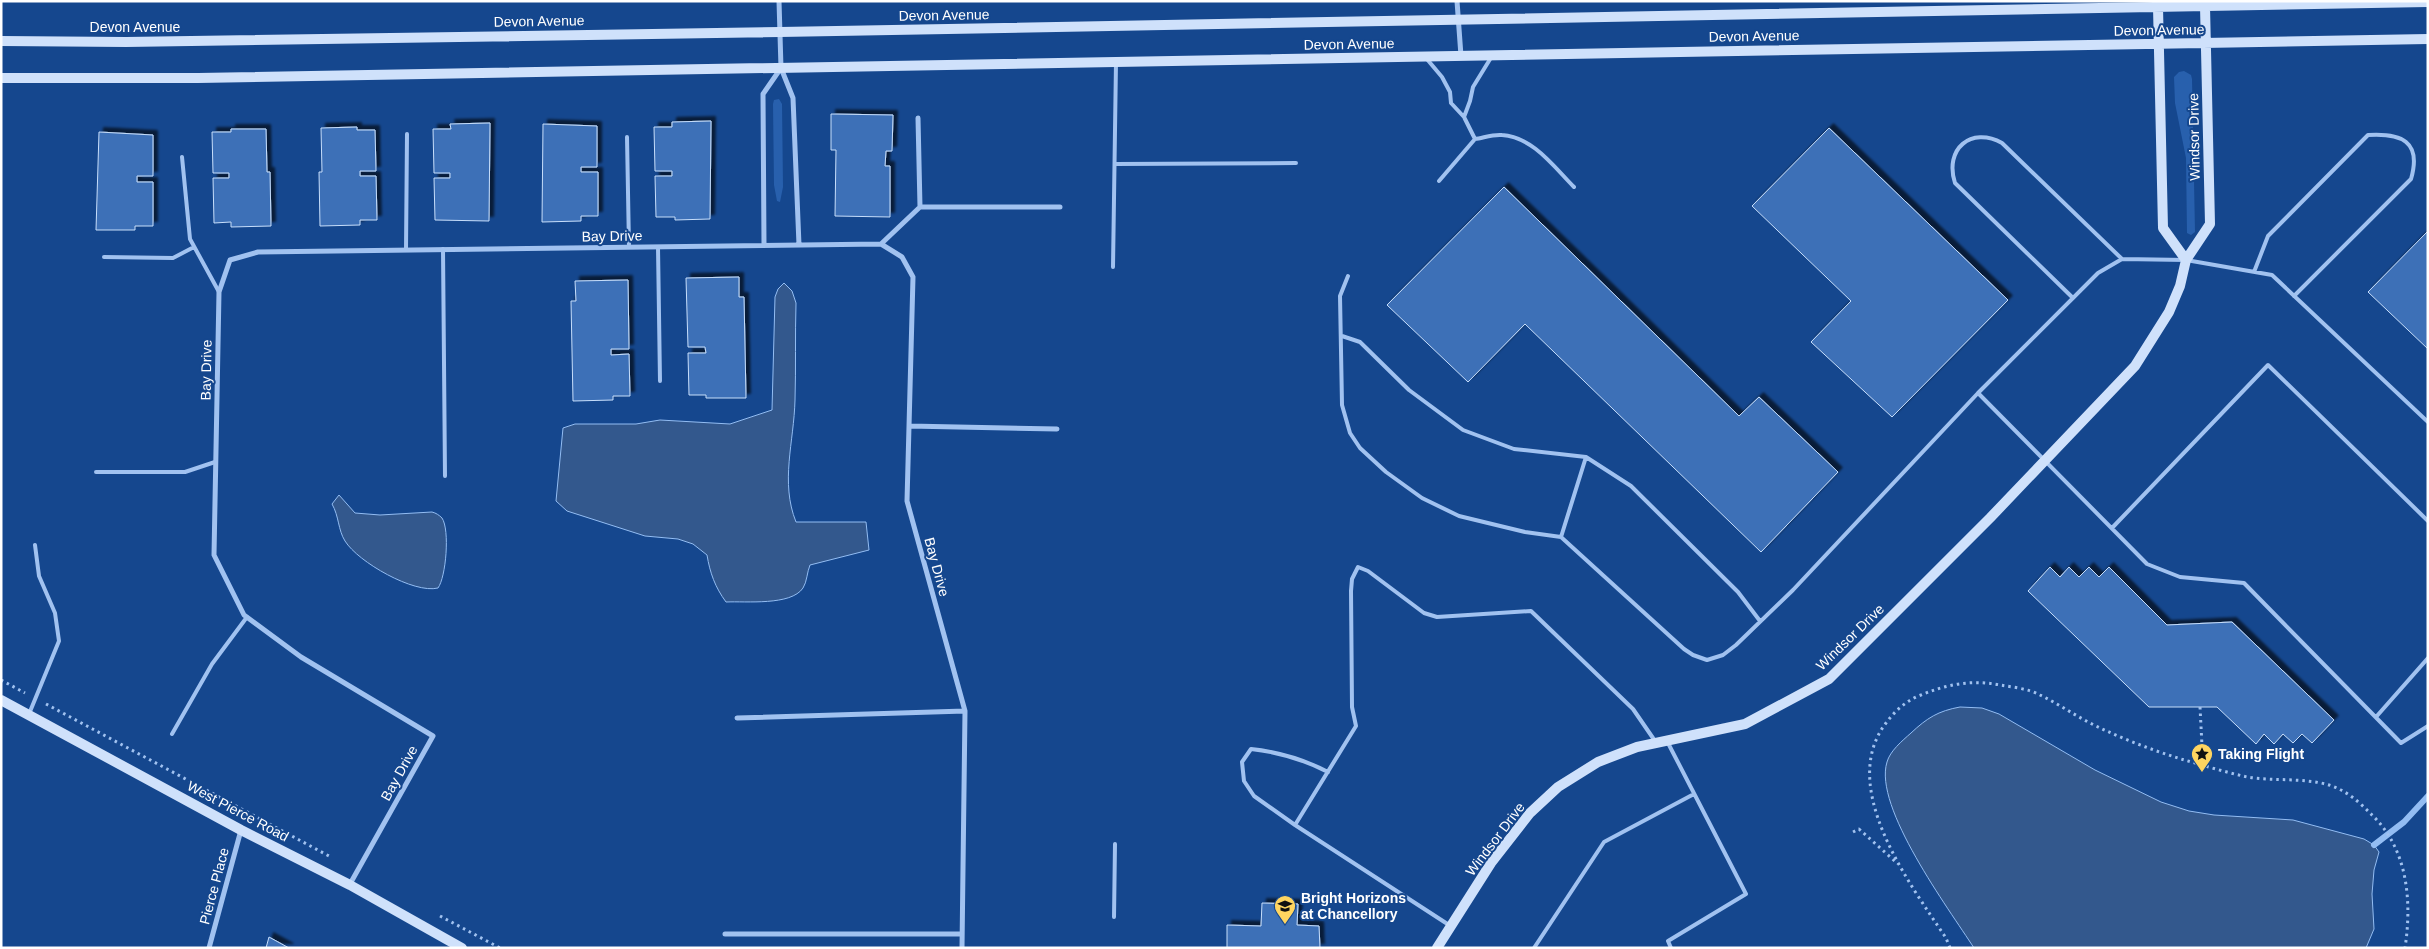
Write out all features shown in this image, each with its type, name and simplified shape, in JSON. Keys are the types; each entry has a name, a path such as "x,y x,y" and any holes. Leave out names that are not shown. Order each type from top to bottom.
{"main road":[{"name":"Devon Avenue","path":"1,41 126,42 780,32 2428,2"},
{"name":"Windsor Drive","path":"1437,948 1502,848 1530,813 1558,786 1598,762 1637,747 1745,724 1829,678 2046,460 2135,366 2169,312 2180,286 2186,260 2210,224 2205,6"},
{"path":"2158,7 2163,228 2186,260"},
{"name":"Devon Avenue","path":"1,78 198,78 2428,39"},
{"name":"West Pierce Road","path":"1,700 241,830 350,885 462,948"}],"street":[{"path":"780,1 781,68 794,98 799,245"},
{"path":"1457,1 1461,56"},
{"path":"764,245 763,94 781,68"},
{"path":"918,118 920,207"},
{"path":"881,244 920,207 1060,207"},
{"name":"Bay Drive","path":"350,885 433,736 301,657 247,617 214,555 218,292 230,260 258,252 881,244 902,257 913,277 907,500 965,710 962,948"},
{"path":"909,426 1057,429"},
{"path":"738,718 965,710"},
{"name":"Pierce Place","path":"209,948 241,830"},
{"path":"725,934 962,934"}],"lane":[{"path":"1464,117 1470,101 1472,87 1493,55"},
{"path":"1425,56 1442,77 1450,92 1451,102 1464,117 1475,139"},
{"path":"1114,267 1116,62"},
{"path":"406,250 407,134"},
{"path":"2254,272 2268,236 2368,135 2390,134 2406,140 2412,152 2414,166 2410,179 2294,296"},
{"path":"1440,181 1475,139 1502,135 1520,140 1536,149 1574,187"},
{"path":"2073,298 1955,182 1952,162 1962,144 1972,138 1982,136 2002,142 2122,258"},
{"path":"627,137 629,247"},
{"path":"182,157 190,239 218,292"},
{"path":"1115,164 1296,163"},
{"path":"658,246 660,381"},
{"path":"104,256 172,258 194,247"},
{"path":"443,249 445,476"},
{"path":"1348,276 1340,296 1342,405 1350,433 1360,448 1386,472 1422,498 1459,516 1524,532 1561,537 1693,655 1707,660 1723,655 1736,645 1793,590 1978,393 2098,273 2122,258 2186,260 2272,275 2428,422"},
{"path":"1342,336 1360,342 1409,390 1463,430 1514,449 1586,457 1631,486 1738,592 1760,621"},
{"path":"2112,528 2268,365 2428,521"},
{"path":"1978,393 2147,564 2180,577 2244,582 2401,742 2428,726"},
{"path":"1561,537 1586,457"},
{"path":"96,472 186,472 215,462"},
{"path":"29,714 59,640 55,612 39,576 35,544"},
{"path":"1295,824 1356,726 1352,707 1351,591 1352,579 1358,567 1368,571 1424,613 1437,617 1531,611 1634,709 1656,743"},
{"path":"172,734 212,664 247,617"},
{"path":"2376,717 2428,658"},
{"path":"1667,741 1746,894 1668,941 1671,948"},
{"path":"1328,772 1310,762 1274,751 1251,749 1242,762 1244,780 1254,796 1451,926"},
{"path":"1534,948 1604,842 1694,794"},
{"path":"1114,917 1115,844"}],"path":[{"path":"1,680 333,858"},
{"path":"1950,948 1946,938 1900,866 1879,822 1873,800 1870,762 1874,744 1892,714 1907,702 1954,684 1976,681 2038,694 2095,726 2140,745 2203,764 2247,776 2322,782 2341,790 2375,818 2396,846 2408,897 2405,948"},
{"path":"2200,707 2203,764"},
{"path":"1853,832 1859,828 1900,866"},
{"path":"434,913 500,948"}],"shaded area":[{"path":"2184,71 2191,75 2192,79 2195,232 2191,235 2187,233 2186,158 2175,103 2174,77 2179,72"},
{"path":"779,99 782,104 783,187 780,202 777,201 774,185 773,104 774,100"},
{"path":"784,283 792,291 796,303 795,400 788,477 791,507 796,522 866,522 869,550 810,565 803,588 789,598 768,601 726,602 714,580 707,555 693,544 678,539 645,536 567,511 556,501 563,428 575,424 636,424 660,420 730,424 772,410 775,297 778,289"},
{"path":"339,495 355,513 380,515 432,512 441,517 446,532 446,553 443,574 438,588 428,589 415,586 387,575 352,549 343,537 332,504"},
{"path":"1960,707 1982,708 1999,714 2095,770 2161,802 2189,811 2214,815 2293,820 2364,839 2374,845 2379,852 2374,870 2372,894 2374,929 2366,948 1974,948 1916,857 1891,805 1886,781 1887,762 1900,743 1922,723 1933,716"}],"building":[{"path":"831,114 893,115 892,151 886,151 885,166 890,166 890,217 835,216 836,150 831,150"},
{"path":"711,121 710,219 675,220 675,217 656,217 655,176 672,176 672,171 655,171 654,127 672,127 672,122"},
{"path":"490,123 489,221 435,220 434,178 450,178 450,173 434,173 433,129 451,129 450,124"},
{"path":"543,124 597,126 597,167 581,167 581,172 598,172 598,216 581,216 581,221 542,222"},
{"path":"357,127 357,130 375,130 376,171 360,171 360,176 376,176 377,220 360,220 360,225 320,226 319,172 322,172 321,128"},
{"path":"1829,128 2008,300 1892,417 1811,342 1851,301 1752,206"},
{"path":"231,129 266,129 267,172 270,172 271,226 231,227 231,222 214,223 213,178 229,178 229,173 213,173 212,132 231,132"},
{"path":"99,132 153,135 153,176 137,176 137,182 153,182 153,226 135,226 135,230 96,230"},
{"path":"1504,187 1739,416 1759,397 1838,472 1761,552 1525,324 1468,382 1387,305"},
{"path":"2428,231 2428,349 2368,292"},
{"path":"739,277 739,297 744,297 746,398 706,398 706,395 689,395 688,353 706,353 705,347 688,347 686,278"},
{"path":"628,280 629,349 611,349 611,355 629,354 630,396 613,396 613,400 573,401 571,301 576,301 575,281"},
{"path":"2050,567 2060,577 2069,567 2079,577 2089,567 2099,577 2109,567 2167,625 2232,622 2334,720 2312,743 2302,734 2293,743 2283,734 2274,744 2264,734 2256,744 2217,707 2149,707 2028,591"},
{"name":"Bright Horizons at Chancellory","path":"1262,903 1298,904 1297,925 1319,926 1320,948 1227,948 1227,925 1261,926"},
{"path":"269,937 289,948 266,948"}],"waterway":[{"path":"2374,845 2404,822 2428,796"}],"place":[{"name":"Taking Flight","path":"2202,773"},
{"name":"Bright Horizons at Chancellory","path":"1285,925"}]}
